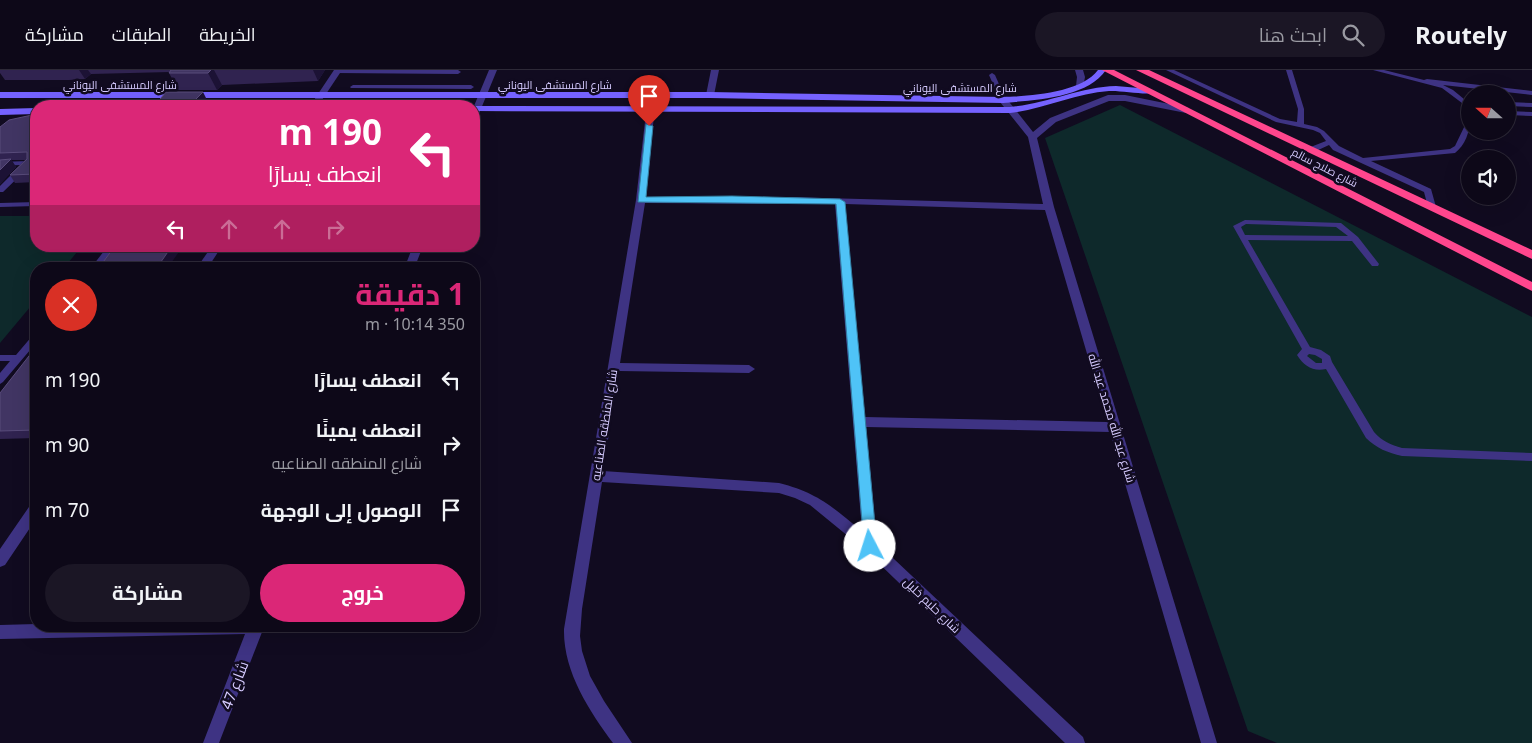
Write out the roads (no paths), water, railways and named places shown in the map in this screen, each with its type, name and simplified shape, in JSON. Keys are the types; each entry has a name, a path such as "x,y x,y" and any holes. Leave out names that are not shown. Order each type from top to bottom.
{"highway":[{"name":"شارع صلاح سالم","path":"1107,70 1532,287"},
{"name":"شارع صلاح سالم","path":"1141,70 1532,254"}],"street":[{"path":"480,101 493,70"},
{"path":"710,95 714,70"},
{"path":"1079,70 1081,77 1080,86"},
{"name":"شارع المستشفى اليوناني","path":"0,95 322,96 410,91 651,102 1007,105 1080,86 1093,81 1102,70"},
{"path":"319,100 338,71"},
{"name":"شارع المستشفى اليوناني","path":"480,111 651,102 710,95 1007,105 1034,108 1103,89 1126,88 1150,92"},
{"path":"1032,137 1053,120 1108,98 1125,98 1186,110"},
{"name":"شارع المنطقه الصناعيه","path":"624,743 589,691 577,664 572,637 574,609 641,200 651,102"},
{"name":"شارع عبد الله محمد عبد الله","path":"1007,105 1032,137 1049,207 1209,743"},
{"path":"0,112 30,111"},
{"path":"641,200 732,199 1049,207"},
{"path":"840,202 870,546"},
{"path":"614,367 749,369"},
{"path":"859,422 1115,427"},
{"name":"شارع حليم خليل","path":"596,476 759,486 789,490 815,501 870,546 1076,743"},
{"path":"0,561 30,517"},
{"path":"0,632 30,631"},
{"name":"شارع 47","path":"211,743 254,632"}],"lane":[{"path":"1169,70 1278,121 1300,124 1322,132 1336,148 1428,190 1432,207"},
{"path":"1289,70 1301,109 1300,124"},
{"path":"1376,70 1427,82 1451,90 1461,98"},
{"path":"338,71 458,72"},
{"path":"992,75 1007,105"},
{"path":"1427,82 1532,92"},
{"path":"353,88 410,91 471,87"},
{"path":"1516,104 1532,105"},
{"path":"1516,113 1532,114"},
{"path":"1262,128 1278,121"},
{"path":"1362,160 1452,151 1458,147 1461,140"},
{"path":"1311,150 1330,142"},
{"path":"0,164 28,163 0,190"},
{"path":"0,205 30,204"},
{"path":"1375,264 1346,229 1330,224 1245,222 1238,226 1307,350 1324,354 1328,364 1377,443 1389,450 1402,452 1532,458"},
{"path":"1242,236 1355,239"},
{"path":"100,262 108,252"},
{"path":"0,380 30,344"},
{"path":"1307,350 1302,355 1307,362 1318,367 1328,364"},
{"path":"0,358 19,358"}]}
